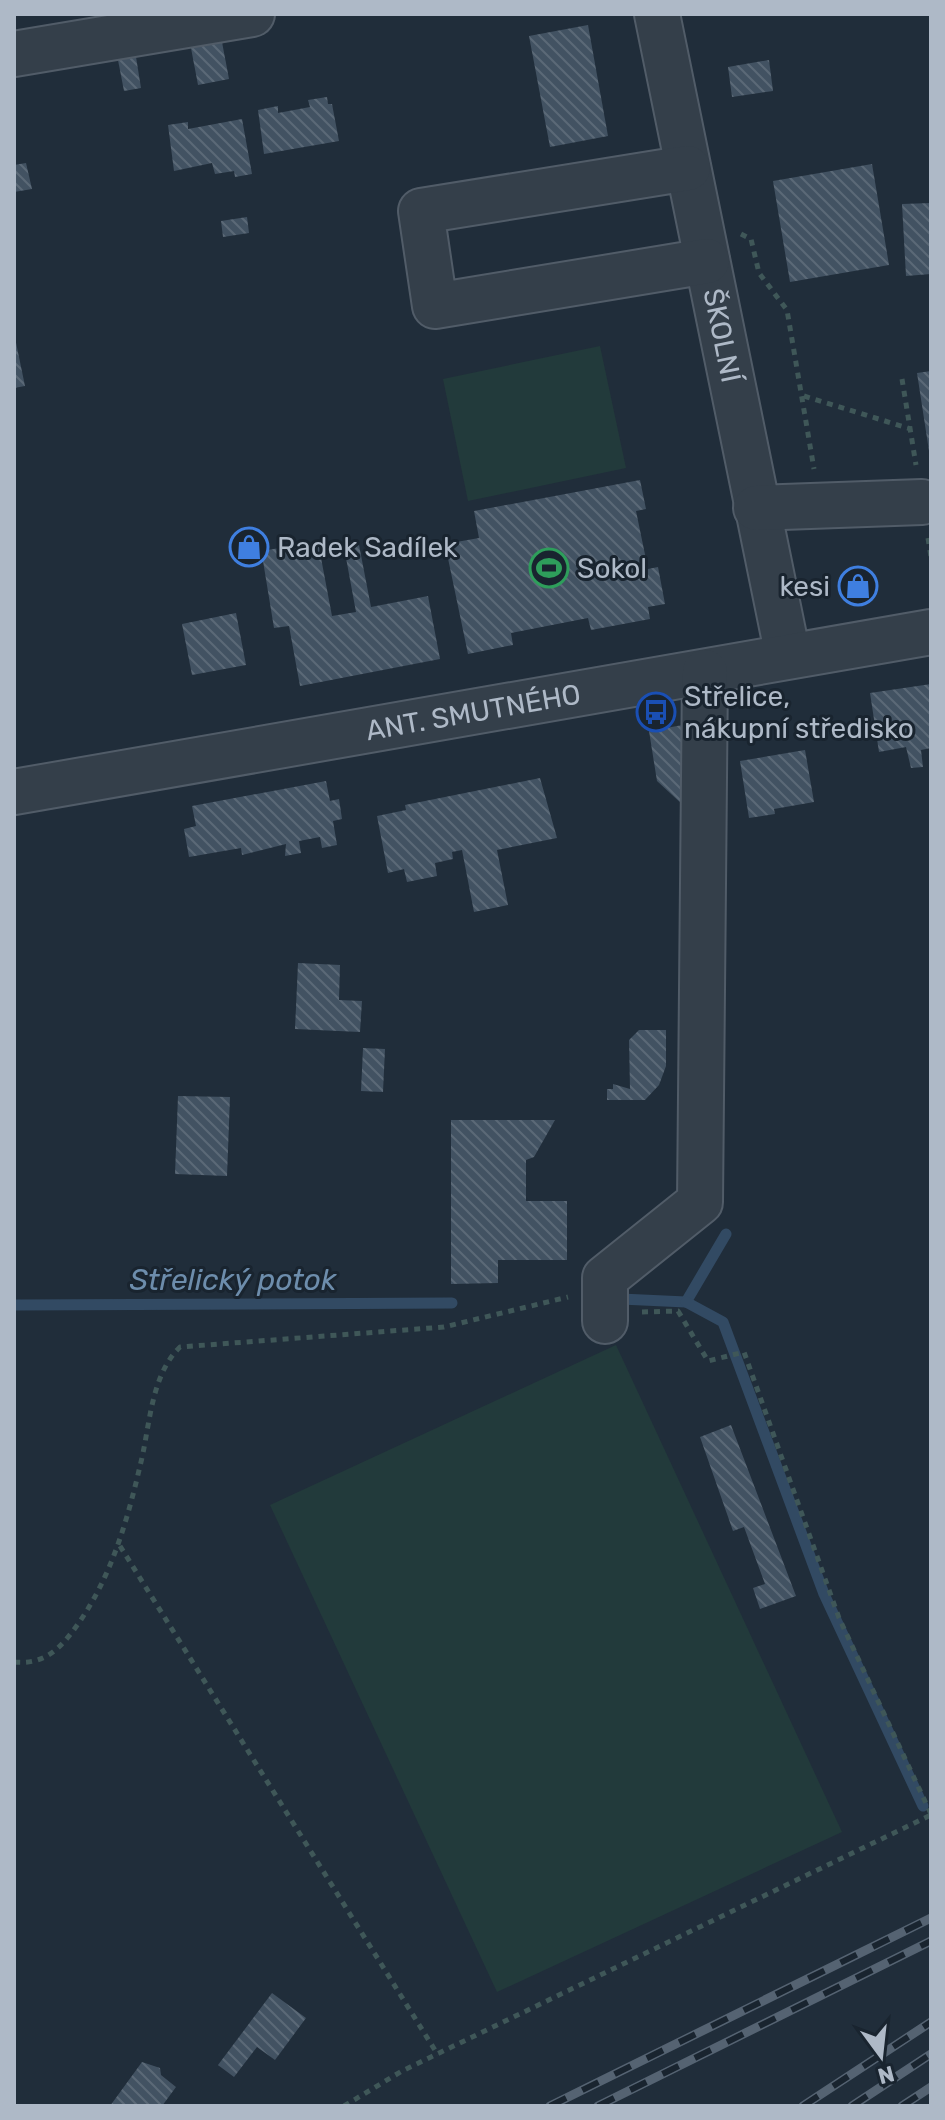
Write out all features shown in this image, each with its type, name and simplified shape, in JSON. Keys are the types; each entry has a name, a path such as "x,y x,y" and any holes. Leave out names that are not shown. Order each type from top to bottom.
{"street":[{"path":"14,54 252,14"},
{"name":"ŠKOLNÍ","path":"657,14 788,656"},
{"path":"688,168 421,211 435,306 707,261"},
{"path":"756,508 922,502"},
{"name":"ANT. SMUTNÉHO","path":"14,792 931,632"},
{"path":"605,1309 605,1278 700,1202 705,672"}],"path":[{"path":"787,310 804,396 819,506"},
{"path":"804,396 911,429"},
{"path":"14,1662 37,1662 64,1643 91,1606 119,1545 160,1376 180,1347 444,1327 581,1293 605,1309 678,1311 708,1361 744,1352 839,1618 931,1815 438,2055 344,2106"},
{"path":"119,1545 438,2055"}],"green space":[{"path":"600,346 626,468 468,501 443,379"},
{"path":"616,1345 842,1832 497,1992 270,1505"}],"building":[{"path":"588,25 608,136 550,147 529,36"},
{"path":"222,42 229,79 198,85 191,48"},
{"path":"136,57 141,88 124,91 118,60"},
{"path":"769,60 773,91 732,97 728,67"},
{"path":"327,97 328,104 332,104 339,141 264,154 258,110 278,106 278,113 310,107 308,100"},
{"path":"242,119 252,174 235,177 234,171 215,174 212,163 174,171 168,125 188,122 188,129"},
{"path":"26,163 32,189 14,192 14,165"},
{"path":"872,164 889,265 790,282 773,181"},
{"path":"931,203 931,274 906,276 902,204"},
{"path":"247,217 249,233 223,237 221,221"},
{"path":"14,333 25,386 14,388"},
{"path":"931,371 931,451 929,451 917,373"},
{"name":"Sokol","path":"640,480 646,509 636,511 648,569 658,567 665,604 648,607 650,619 591,630 588,618 511,633 513,645 468,654 445,544 479,538 474,511"},
{"path":"257,529 261,551 318,542 332,616 356,612 344,547 359,545 371,607 428,596 440,659 300,686 289,626 274,628 263,561 245,564 244,559 239,560 235,533"},
{"path":"236,613 246,665 192,675 182,624"},
{"path":"931,684 931,748 921,750 923,767 911,768 906,747 879,752 870,693"},
{"path":"694,723 683,805 657,781 649,731"},
{"path":"805,750 814,802 774,809 775,814 749,818 740,761"},
{"path":"540,778 557,838 497,850 508,905 474,912 462,850 452,852 453,859 435,863 437,876 407,882 404,869 388,873 377,816 406,810 405,805"},
{"path":"326,781 330,801 339,799 342,819 333,821 337,845 322,848 320,837 299,841 301,853 285,856 286,844 242,855 241,848 189,857 184,829 196,826 192,806"},
{"path":"298,963 340,965 339,1000 362,1001 360,1032 295,1029"},
{"path":"639,1030 666,1030 666,1066 659,1085 645,1100 607,1100 607,1089 613,1089 613,1084 630,1089 629,1040"},
{"path":"363,1048 385,1049 383,1092 361,1091"},
{"path":"178,1096 230,1097 227,1176 175,1174"},
{"path":"451,1120 555,1120 534,1157 526,1160 526,1201 567,1201 567,1260 498,1260 498,1283 451,1284"},
{"path":"731,1425 796,1596 760,1609 753,1588 765,1584 744,1527 733,1531 700,1437"},
{"path":"272,1993 306,2018 275,2060 257,2047 234,2077 218,2065"},
{"path":"142,2062 160,2068 161,2075 176,2087 162,2106 110,2106"}],"waterway":[{"name":"Střelický potok","path":"621,1299 686,1302 726,1234"},
{"path":"686,1302 723,1322 824,1594 923,1806"},
{"name":"Střelický potok","path":"14,1305 452,1303"}],"railway":[{"path":"550,2106 931,1918"},
{"path":"598,2106 931,1941"},
{"path":"803,2106 931,2022"},
{"path":"852,2106 931,2054"},
{"path":"902,2106 931,2087"}],"place":[{"name":"Radek Sadílek","path":"249,547"},
{"name":"Sokol","path":"549,568"},
{"name":"kesi","path":"858,586"},
{"name":"Střelice, nákupní středisko","path":"656,712"}]}
